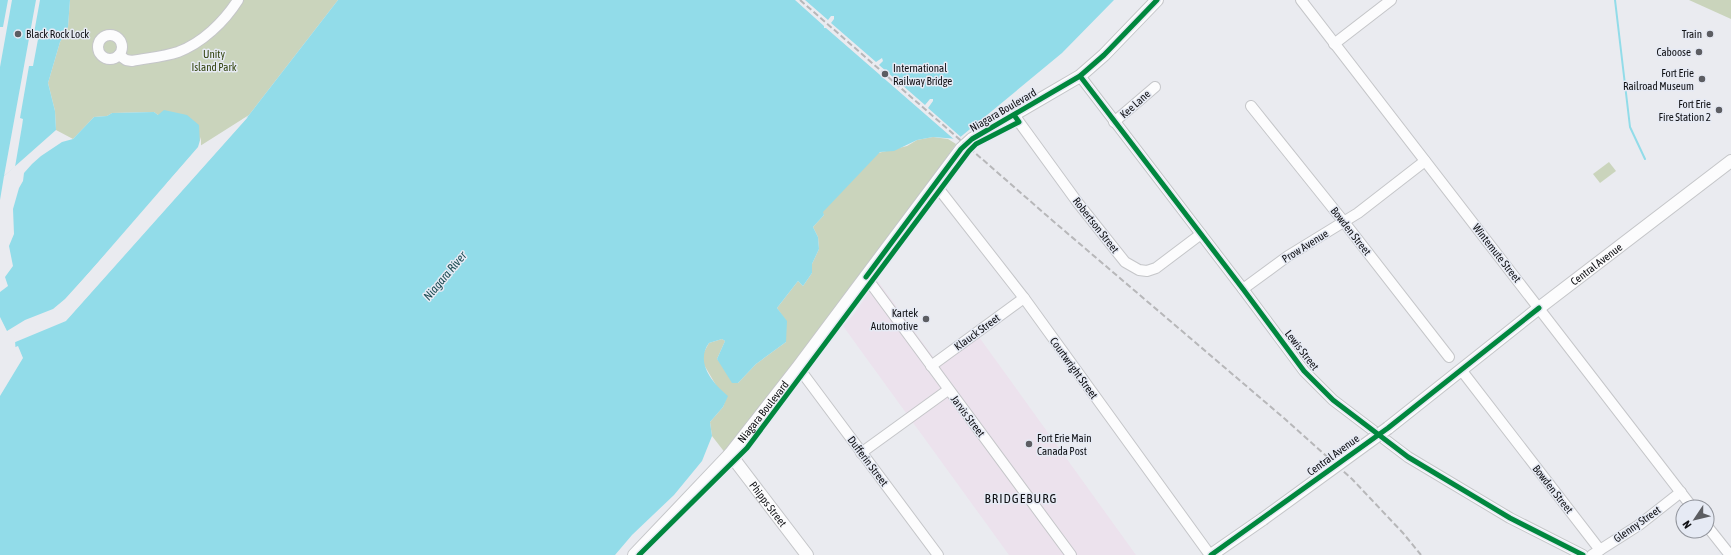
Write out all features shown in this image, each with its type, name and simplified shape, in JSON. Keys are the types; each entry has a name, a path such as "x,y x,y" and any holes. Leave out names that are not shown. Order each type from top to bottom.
{"main road":[{"name":"Niagara Boulevard","path":"634,555 730,454 798,367 962,149 972,139 1080,76 1104,55 1157,0"},
{"name":"Central Avenue","path":"1211,555 1388,428 1462,371 1539,308 1731,161"},
{"name":"Phipps Street","path":"730,454 807,555"}],"street":[{"path":"119,55 126,60 132,61 166,55 183,49 199,40 216,26 226,17 238,0"},
{"name":"Wintemute Street","path":"1301,0 1686,499"},
{"path":"1334,44 1391,0"},
{"name":"Lewis Street","path":"1080,76 1304,371 1333,400 1408,457 1510,518 1583,555"},
{"name":"Kee Lane","path":"1114,122 1155,86"},
{"name":"Bowden Street","path":"1251,106 1344,222 1449,358"},
{"name":"Robertson Street","path":"1014,115 1078,203 1126,262 1139,270 1147,271 1156,268 1201,234"},
{"name":"Prow Avenue","path":"1243,289 1294,252 1344,222 1425,161"},
{"name":"Courtwright Street","path":"935,184 1024,298 1211,555"},
{"name":"Jarvis Street","path":"866,277 1071,555"},
{"name":"Klauck Street","path":"931,366 1024,298"},
{"name":"Dufferin Street","path":"798,367 938,555"},
{"name":"Bowden Street","path":"1462,371 1596,552"},
{"path":"862,453 948,390"},
{"name":"Glenny Street","path":"1596,552 1639,525 1681,492"},
{"path":"1715,536 1730,555"}],"shaded area":[{"path":"877,280 934,358 974,330 1136,555 1009,555 843,326 854,314"}],"green space":[{"name":"Unity Island Park","path":"70,0 338,0 249,115 200,146 154,112 112,113 107,116 94,117 73,139 56,130 55,111 48,83 60,42 68,27"},
{"path":"1689,0 1731,0 1731,19"},
{"path":"933,137 948,139 956,144 879,252 726,454 712,436 710,422 723,407 727,396 717,387 703,363 703,354 709,343 722,339 725,341 717,359 738,383 756,364 786,342 786,321 777,308 798,281 803,286 812,273 812,264 819,249 818,237 813,227 824,215 822,212 878,153 907,146 917,140"},
{"path":"1609,162 1616,171 1600,183 1593,174"}],"water":[{"path":"0,0 70,0 68,27 60,42 48,83 55,111 56,130 4,176 0,200"},
{"name":"Niagara River","path":"338,0 1114,0 1062,53 958,139 933,137 917,140 894,151 880,152 823,212 824,215 813,227 818,237 819,249 812,264 812,273 803,286 798,281 777,308 787,321 786,342 756,364 738,383 732,383 717,359 725,341 722,339 709,343 705,350 704,357 707,372 716,385 728,396 723,407 710,422 712,436 702,461 674,495 632,535 615,555 0,555 0,383 16,356 15,340 68,318 249,115"},
{"path":"164,110 187,115 199,125 200,146 167,183 165,189 65,299 53,309 25,320 7,331 0,317 0,292 8,286 5,277 13,266 9,246 14,234 13,209 19,188 23,181 24,173 41,156 62,142 73,139 94,117 107,116 112,113 154,112 158,115"}],"pier":[{"path":"8,0 12,0 0,67 0,27 3,27"},
{"path":"36,0 40,0 34,33 39,34 33,66 29,66 20,118 23,119 15,167 4,176"},
{"name":"International Railway Bridge","path":"795,0 805,0 828,20 831,16 834,16 831,23 876,62 882,58 883,61 879,65 925,105 930,99 933,99 928,108 962,138 956,141 826,28 824,28 824,26"},
{"path":"248,117 66,321 13,343 14,338 67,316 243,119"},
{"path":"201,137 201,147 169,184 166,191 67,301 60,306 198,147"},
{"path":"18,346 23,358 0,396 0,379 14,355 15,356 13,348"}],"waterway":[{"path":"1615,0 1630,127 1645,159"}],"railway":[{"path":"800,0 1053,221 1285,419 1352,479 1403,533 1421,555"}],"cycle path":[{"path":"866,277 961,149 972,139 1080,76 1104,55 1157,0"},
{"path":"1080,76 1304,371 1333,400 1408,457 1510,518 1583,555"},
{"path":"639,555 747,448 969,151 976,144 1019,122 1014,115"},
{"path":"1211,555 1388,428 1539,308"}],"place":[{"name":"Black Rock Lock","path":"18,34"},
{"name":"Train","path":"1710,34"},
{"name":"Caboose","path":"1699,52"},
{"name":"International Railway Bridge","path":"885,74"},
{"name":"Fort Erie Railroad Museum","path":"1702,79"},
{"name":"Fort Erie Fire Station 2","path":"1719,110"},
{"name":"Kartek Automotive","path":"926,319"},
{"name":"Fort Erie Main Canada Post","path":"1029,444"}],"district":[{"name":"BRIDGEBURG","path":"1021,498"}]}
